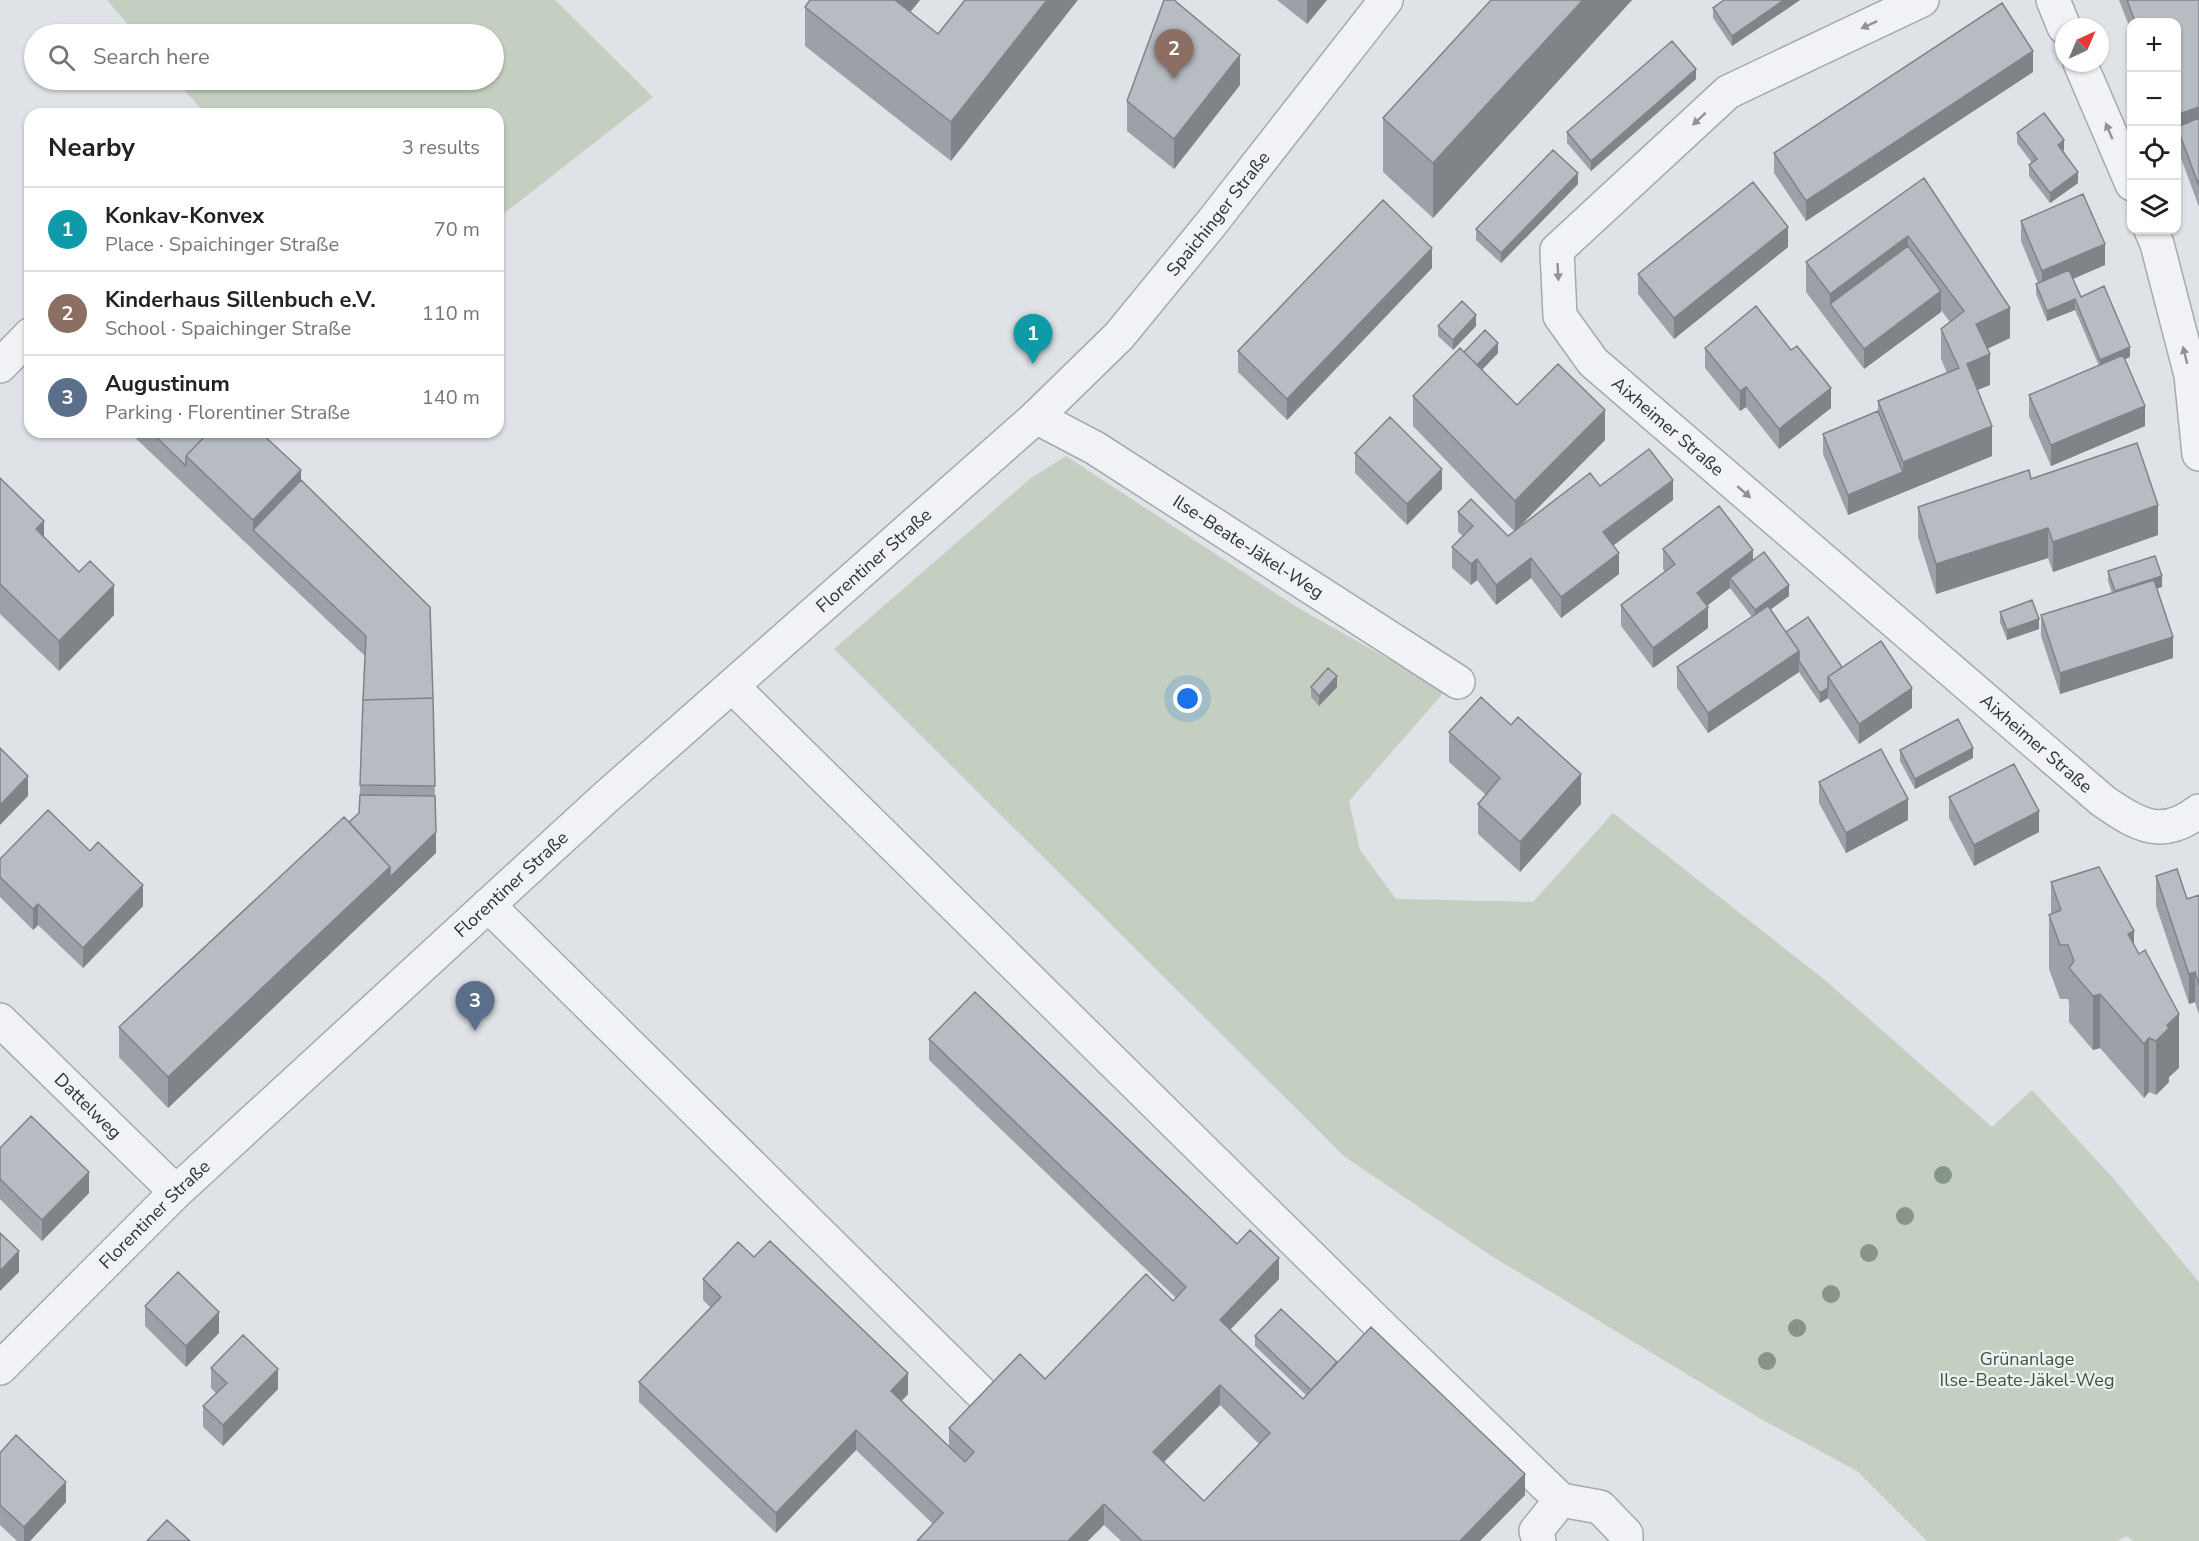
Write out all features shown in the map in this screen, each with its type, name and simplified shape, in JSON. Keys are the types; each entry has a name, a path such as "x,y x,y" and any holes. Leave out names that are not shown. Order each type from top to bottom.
{"street":[{"name":"Spaichinger Straße","path":"1036,417 1119,336 1210,225 1386,0"},
{"name":"Aixheimer Straße","path":"1922,0 1728,92 1557,250 1560,316 1593,362 2103,801 2128,818 2148,827 2169,827 2194,815"},
{"path":"2053,0 2060,18"},
{"path":"2084,72 2130,180"},
{"path":"2152,234 2191,375 2199,454"},
{"path":"0,366 24,341"},
{"name":"Ilse-Beate-Jäkel-Weg","path":"1036,417 1095,448 1458,682"},
{"name":"Florentiner Straße","path":"0,1368 176,1192 366,1020 488,905 1036,417"},
{"path":"732,686 1380,1325 1561,1500 1600,1507 1626,1534 1626,1541"},
{"path":"488,905 979,1391"},
{"name":"Dattelweg","path":"0,1020 176,1192"},
{"path":"1539,1541 1536,1531 1561,1500"}],"green space":[{"path":"107,0 555,0 653,97 504,213 504,108 200,108 185,90 504,90 504,24 127,24"},
{"name":"Grünanlage Ilse-Beate-Jäkel-Weg","path":"1066,456 1295,606 1445,691 1349,801 1360,850 1396,899 1533,902 1613,813 1826,981 1992,1127 2032,1090 2112,1177 2199,1282 2199,1541 2133,1541 2127,1536 2117,1541 1927,1541 1857,1471 1761,1419 1490,1255 1345,1157 834,649 1031,478"}],"building":[{"path":"810,0 895,0 938,34 965,0 1047,0 951,122 805,7"},
{"path":"1164,0 1174,0 1240,55 1174,139 1127,101"},
{"path":"1491,0 1583,0 1433,163 1383,118"},
{"path":"1724,0 1784,0 1732,36 1713,8"},
{"path":"2127,0 2199,0 2199,107 2181,113 2181,18 2134,18"},
{"path":"2002,3 2033,51 1806,201 1774,153"},
{"path":"1672,41 1696,69 1591,161 1567,132"},
{"path":"2044,113 2064,140 2058,145 2078,172 2050,193 2029,165 2037,159 2017,133"},
{"path":"2199,118 2199,186 2181,138 2181,125"},
{"path":"1553,150 1578,173 1501,253 1476,229"},
{"path":"1924,178 2010,308 1976,324 1990,354 1967,364 1992,426 1903,462 1878,401 1959,368 1941,329 1964,311 1908,236 1830,294 1806,262"},
{"path":"1753,182 1788,227 1674,318 1638,274"},
{"path":"2083,194 2105,244 2042,271 2021,221"},
{"path":"1383,200 1432,248 1287,399 1238,351"},
{"path":"1908,246 1941,291 1864,349 1830,304"},
{"path":"2069,270 2081,297 2104,286 2130,347 2100,360 2075,299 2047,311 2036,284"},
{"path":"1462,301 1476,315 1453,340 1438,326"},
{"path":"1756,306 1791,350 1797,346 1831,388 1779,429 1746,387 1740,391 1705,348"},
{"path":"1485,330 1498,343 1477,365 1464,352"},
{"path":"1460,348 1517,405 1558,364 1605,410 1515,501 1413,396"},
{"path":"2123,355 2145,406 2051,445 2029,395"},
{"path":"1878,411 1903,472 1848,495 1823,434"},
{"path":"1390,417 1442,469 1407,504 1355,453"},
{"path":"157,438 203,438 186,456 186,466"},
{"path":"203,438 266,438 301,470 253,520 186,456"},
{"path":"2137,443 2158,505 2053,542 2048,528 1936,564 1918,507 2029,470 2031,479"},
{"path":"1649,449 1673,480 1603,532 1619,553 1561,597 1531,558 1496,585 1477,559 1471,564 1452,547 1473,526 1458,512 1471,499 1508,536 1590,473 1600,486"},
{"path":"0,478 44,521 36,529 79,572 90,561 114,585 59,641 0,584"},
{"path":"301,480 430,607 433,698 363,700 366,636 253,530"},
{"path":"1719,506 1753,550 1697,593 1708,607 1653,648 1621,605 1675,564 1663,549"},
{"path":"1764,552 1789,585 1755,610 1730,578"},
{"path":"2155,556 2162,576 2115,591 2108,571"},
{"path":"2154,580 2173,637 2060,673 2041,615"},
{"path":"2032,600 2039,619 2007,630 2000,612"},
{"path":"1768,606 1799,651 1708,713 1677,667"},
{"path":"1808,617 1842,667 1828,677 1828,688 1820,693 1799,661 1799,651 1786,632"},
{"path":"1881,641 1912,688 1859,724 1828,677"},
{"path":"1328,668 1337,676 1319,696 1311,687"},
{"path":"1481,697 1511,725 1518,717 1581,774 1520,842 1478,804 1500,778 1449,732"},
{"path":"433,698 435,786 360,785 363,700"},
{"path":"1958,719 1973,748 1915,779 1900,750"},
{"path":"0,748 28,776 0,805"},
{"path":"1881,749 1908,799 1846,833 1819,782"},
{"path":"2014,764 2039,811 1974,845 1949,797"},
{"path":"360,795 435,796 436,832 390,877 390,867 349,822 359,813"},
{"path":"48,810 90,851 98,842 143,885 83,948 38,904 33,909 0,877 0,859"},
{"path":"344,817 390,867 168,1077 119,1027"},
{"path":"2099,867 2134,931 2128,934 2139,954 2145,950 2179,1014 2167,1025 2169,1028 2156,1041 2149,1038 2144,1044 2100,994 2093,996 2069,968 2074,961 2068,945 2060,945 2049,915 2061,910 2051,882"},
{"path":"2177,869 2187,899 2199,895 2199,985 2195,972 2189,974 2156,876"},
{"path":"975,992 1237,1244 1250,1230 1279,1258 1220,1320 1303,1399 1371,1327 1525,1474 1460,1541 1142,1541 1104,1504 1068,1541 917,1541 943,1513 856,1430 776,1513 639,1382 721,1297 703,1279 738,1242 754,1257 770,1241 908,1373 891,1391 965,1462 974,1452 949,1428 1020,1354 1045,1379 1146,1274 1173,1301 1186,1287 929,1039","holes":["1220,1385 1270,1433 1204,1501 1153,1452"]},
{"path":"31,1116 89,1172 42,1220 0,1179 0,1148"},
{"path":"0,1233 19,1251 0,1271"},
{"path":"178,1272 219,1312 186,1346 145,1306"},
{"path":"1281,1309 1337,1362 1311,1390 1255,1336"},
{"path":"243,1335 278,1369 223,1425 203,1406 227,1383 211,1368"},
{"path":"16,1435 66,1482 24,1527 0,1505 0,1453"},
{"path":"167,1520 190,1541 147,1541"}],"place":[{"name":"Kinderhaus Sillenbuch e.V.","path":"1174,79"},
{"name":"Konkav-Konvex","path":"1033,364"},
{"name":"Augustinum","path":"475,1031"}]}
